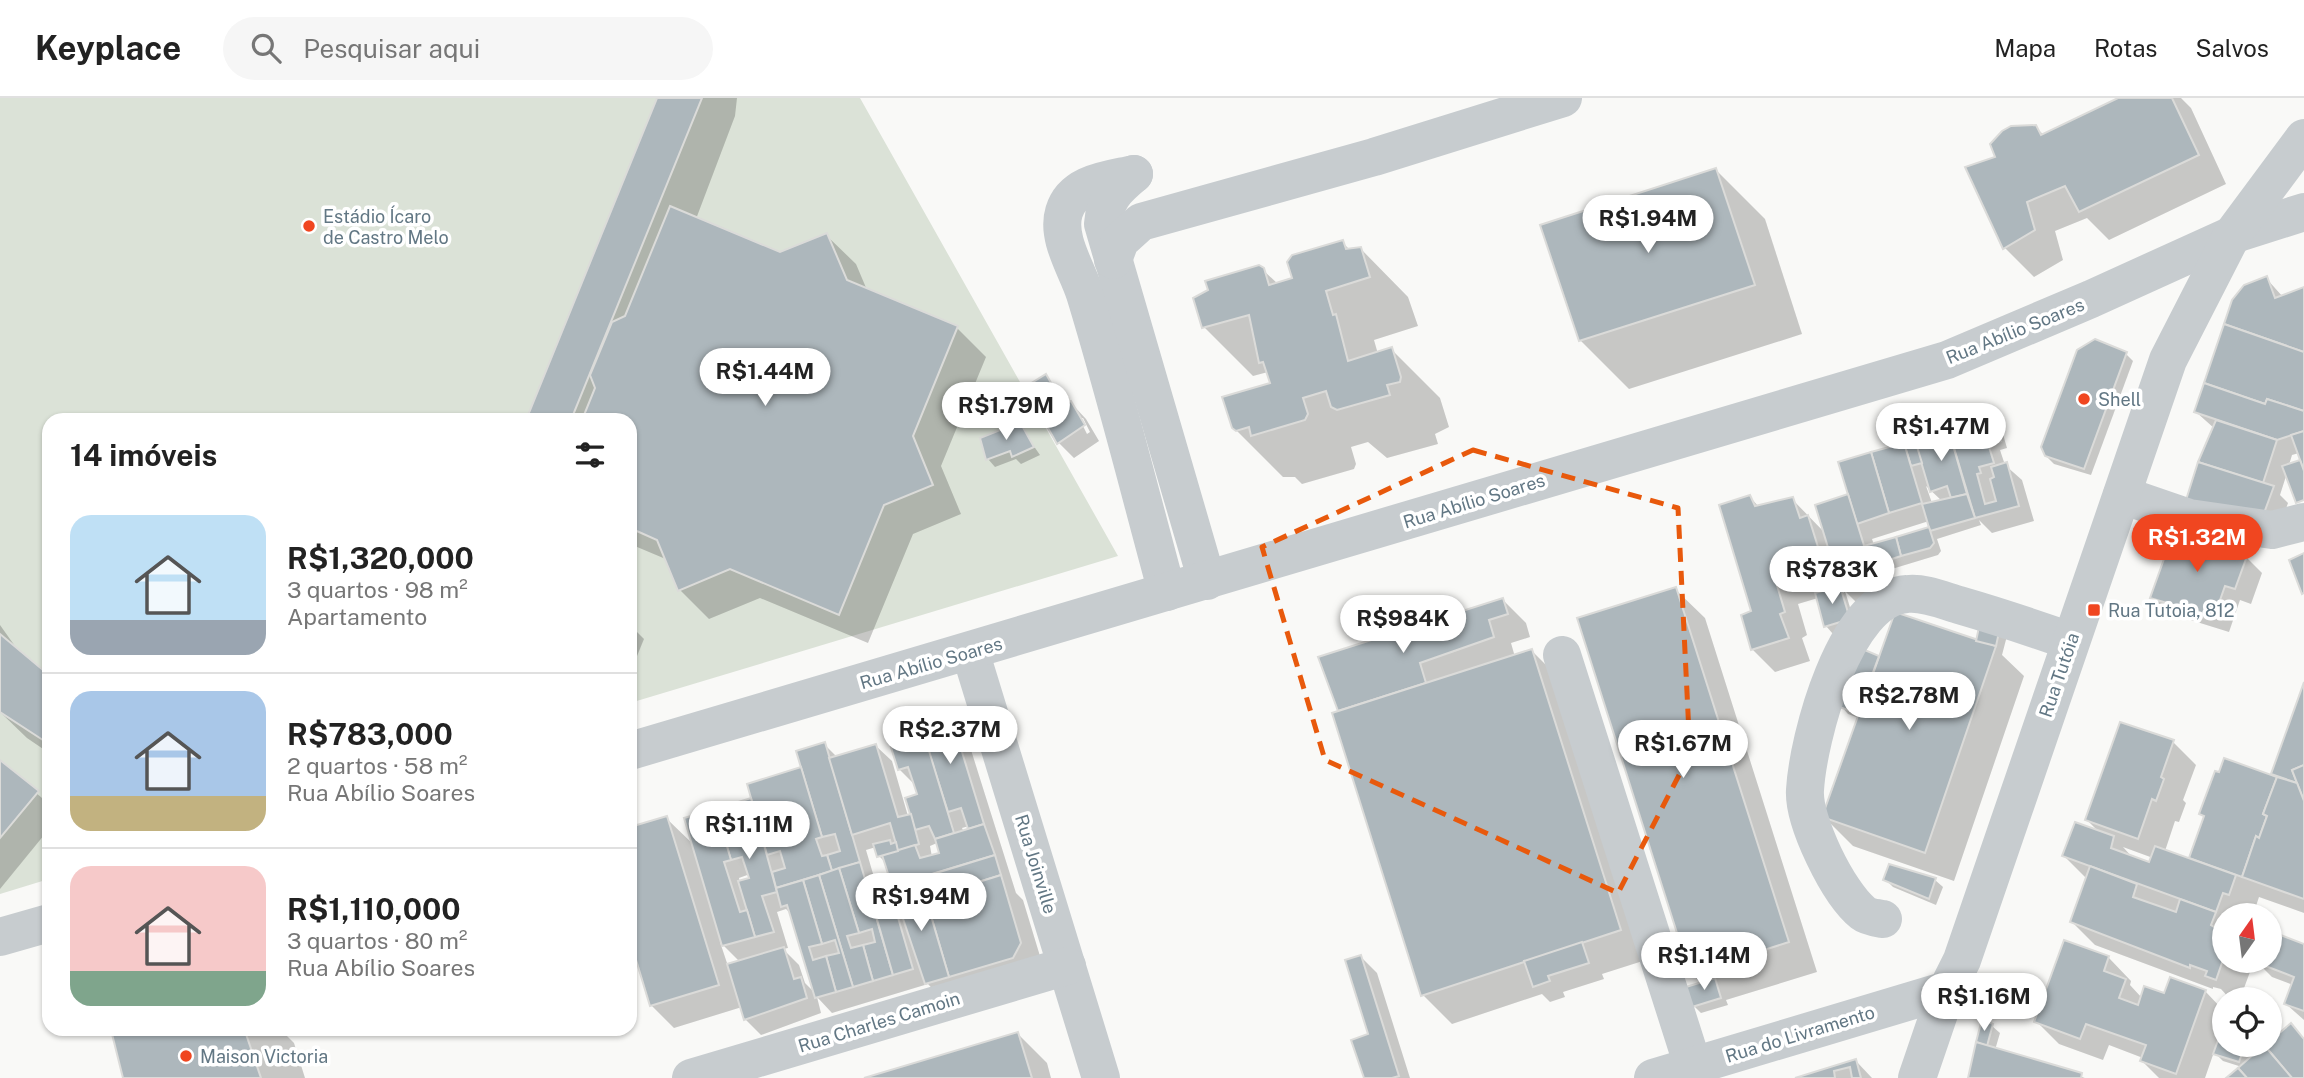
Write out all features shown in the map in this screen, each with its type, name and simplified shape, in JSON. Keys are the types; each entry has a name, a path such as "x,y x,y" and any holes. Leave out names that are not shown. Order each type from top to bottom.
{"street":[{"path":"1113,260 1120,241 1141,222 1374,157 1563,98"},
{"name":"Rua Tutóia","path":"1917,1078 1947,990 1962,960 2168,360 2197,298 2232,235 2304,138"},
{"path":"1167,592 1084,293 1062,232 1072,196 1086,186 1134,174 1112,193 1104,207 1103,224 1207,581"},
{"name":"Rua Abílio Soares","path":"637,749 1947,360 2232,235 2304,212"},
{"path":"1118,414 1157,404"},
{"path":"2122,495 2189,518 2272,530 2304,522"},
{"path":"1883,919 1864,915 1845,892 1833,872 1806,808 1805,790 1818,713 1860,621 1889,598 1906,593 1925,595 2019,622 2070,641"},
{"name":"Rua Joinville","path":"970,651 1101,1078"},
{"path":"1562,655 1693,1066"},
{"path":"0,937 42,925"},
{"name":"Rua Charles Camoin","path":"691,1078 1067,966"},
{"name":"Rua do Livramento","path":"1653,1078 1947,990"}],"highlighted area":[{"path":"1473,450 1678,508 1690,754 1618,893 1325,760 1262,547"}],"shaded area":[{"path":"0,98 860,98 1118,556 637,701 637,413 42,413 42,881 0,894"}],"building":[{"path":"657,98 702,98 574,413 529,413"},
{"path":"2118,98 2172,98 2199,155 2079,212 2065,186 2027,202 2035,230 2003,249 1965,167 1995,157 1990,144 2011,126 2036,125 2041,135"},
{"path":"1716,168 1755,285 1579,341 1540,225"},
{"path":"670,206 780,252 827,233 847,280 958,326 913,436 933,485 884,505 839,615 730,569 678,591 657,540 637,531 637,413 585,413 595,388 590,375 612,322 625,316"},
{"path":"1343,240 1346,249 1361,247 1370,277 1326,291 1333,315 1336,314 1348,361 1392,347 1400,382 1387,385 1390,395 1337,410 1331,407 1326,391 1303,398 1308,414 1305,420 1251,436 1249,427 1236,431 1232,428 1222,397 1270,383 1263,362 1259,363 1249,315 1202,328 1193,298 1208,290 1205,281 1259,265 1264,268 1269,285 1292,278 1287,262 1292,255"},
{"path":"2267,276 2275,298 2304,287 2304,352 2224,324 2232,300 2244,285"},
{"path":"2224,324 2304,352 2304,411 2267,399 2265,404 2204,383"},
{"name":"Shell","path":"2095,339 2127,352 2084,469 2045,456 2041,447 2077,350"},
{"path":"1046,374 1063,404 1071,401 1085,425 1057,444 1025,387"},
{"path":"2204,383 2265,404 2267,399 2304,411 2304,431 2277,440 2194,412"},
{"path":"1993,414 2001,441 1988,445 1980,418"},
{"path":"1980,418 1994,463 1979,467 1981,473 1977,474 1985,504 1996,501 1990,479 1994,477 1991,467 2007,462 2019,506 1975,518 1948,428"},
{"path":"2216,420 2277,440 2263,483 2198,462"},
{"path":"1020,422 1034,447 1012,457 1010,451 986,460 980,438"},
{"path":"1948,428 1967,494 1951,498 1947,486 1930,492 1914,438"},
{"path":"2304,431 2304,471 2291,435"},
{"path":"1915,440 1922,463 1911,466 1904,443"},
{"path":"1904,443 1922,503 1889,513 1871,452"},
{"path":"1871,452 1889,513 1857,524 1838,462"},
{"path":"2300,460 2304,471 2304,500 2296,503 2282,466"},
{"path":"2198,462 2274,486 2260,524 2186,500"},
{"path":"1848,494 1876,584 1841,590 1815,505"},
{"path":"1967,494 1975,518 1930,531 1922,504"},
{"path":"1750,495 1755,506 1793,497 1800,518 1808,515 1818,547 1810,551 1816,569 1776,582 1785,612 1780,614 1789,638 1751,650 1741,615 1751,611 1719,505"},
{"path":"1929,527 1934,543 1930,548 1901,556 1896,537"},
{"path":"2174,531 2247,556 2235,589 2225,586 2214,617 2150,598"},
{"path":"1896,537 1901,556 1871,566 1864,546"},
{"path":"2304,553 2304,593 2302,594 2289,560"},
{"path":"1840,586 1850,619 1824,627 1815,593"},
{"path":"1676,587 1789,942 1690,974 1577,618"},
{"path":"1503,598 1508,614 1489,620 1494,637 1420,663 1426,683 1338,711 1318,657"},
{"path":"1895,612 1996,646 1925,853 1822,817"},
{"path":"1981,618 2001,623 1996,646 1976,641"},
{"path":"0,634 42,669 42,739 0,712"},
{"path":"1860,648 1879,656 1858,713 1839,707"},
{"path":"1532,649 1621,930 1421,996 1332,713"},
{"path":"2304,682 2304,765 2292,770 2297,783 2271,774"},
{"path":"937,709 951,716 984,824 968,829 961,808 948,812 917,715"},
{"path":"2120,722 2174,740 2156,801 2152,799 2138,839 2085,820"},
{"path":"923,731 954,833 935,839 929,826 915,830 905,798 917,794 908,767 898,770 889,741"},
{"path":"825,742 860,862 832,871 827,855 840,851 835,834 822,837 796,751"},
{"path":"876,744 898,817 911,814 919,844 898,851 890,823 852,835 829,758"},
{"path":"2224,758 2277,777 2263,814 2267,816 2259,838 2256,836 2242,877 2189,858 2204,816 2199,814 2215,771 2219,772"},
{"path":"0,760 39,791 0,838"},
{"path":"2304,765 2304,801 2292,770"},
{"path":"801,767 822,837 816,839 822,856 827,855 832,871 776,888 772,872 785,868 780,851 767,855 747,784"},
{"path":"2277,777 2297,783 2304,801 2304,899 2242,877 2256,836 2259,838 2267,816 2263,814"},
{"path":"751,798 777,892 762,896 774,932 755,937 738,881 749,878 742,857 731,860 716,809"},
{"path":"716,809 731,860 724,862 740,912 747,910 755,937 722,946 684,818"},
{"path":"667,816 719,985 650,1006 637,963 637,825"},
{"path":"2075,822 2114,836 2111,848 2149,862 2155,846 2236,875 2229,895 2223,893 2219,903 2212,903 2212,911 2062,856"},
{"path":"984,824 995,855 892,886 882,855 915,845 920,858 939,853 935,839"},
{"path":"890,840 891,844 896,842 898,851 877,857 873,844"},
{"path":"995,855 1001,875 969,885 968,880 941,888 942,893 925,898 920,878"},
{"path":"860,862 893,975 873,981 863,945 875,942 872,929 859,933 839,868"},
{"path":"1889,864 1936,878 1929,899 1883,880"},
{"path":"2090,866 2137,884 2133,897 2176,912 2180,899 2212,911 2212,973 2218,973 2216,980 2205,976 2207,971 2190,965 2190,968 2070,922"},
{"path":"839,868 859,933 847,936 851,948 863,945 873,981 853,987 819,875"},
{"path":"819,875 853,987 836,992 826,956 839,953 835,940 822,944 803,880"},
{"path":"1001,875 1021,943 1013,958 949,977 926,899 917,901 911,880 920,878 925,898 942,893 944,897 970,890 969,885"},
{"path":"803,880 822,944 809,947 813,960 826,956 836,992 815,998 787,905 781,907 776,888"},
{"path":"911,880 917,901 926,899 949,977 925,984 892,886"},
{"path":"890,890 913,969 893,975 870,895"},
{"path":"2282,936 2304,944 2304,1011 2284,1004 2294,977 2282,972"},
{"path":"2064,940 2109,956 2104,971 2126,979 2119,998 2138,1005 2144,986 2164,993 2170,977 2206,990 2176,1074 2140,1061 2146,1045 2086,1024 2080,1039 2034,1022"},
{"path":"1582,942 1589,963 1548,976 1550,981 1533,987 1524,961"},
{"path":"784,947 794,979 801,977 807,998 744,1020 727,964"},
{"path":"1361,955 1399,1076 1392,1078 1364,1078 1351,1040 1368,1034 1345,960"},
{"path":"1715,978 1721,998 1692,1007 1686,987"},
{"path":"1982,1019 1993,1024 1987,1046 1976,1042"},
{"path":"2291,1023 2304,1039 2304,1078 2292,1078 2274,1057 2282,1057 2282,1031"},
{"path":"1018,1032 1032,1078 864,1078"},
{"name":"Maison Victoria","path":"112,1036 247,1036 261,1078 123,1078"},
{"path":"1976,1042 2082,1073 2081,1078 1968,1078"},
{"path":"2223,1057 2241,1057 2239,1062"},
{"path":"2250,1057 2274,1057 2292,1078 2247,1078 2238,1068"},
{"path":"1856,1059 1861,1078 1852,1078 1850,1067 1834,1071 1835,1078 1795,1078"},
{"path":"2238,1068 2247,1078 2226,1078"}],"place":[{"name":"Estádio Ícaro de Castro Melo","path":"309,226"},
{"name":"Shell","path":"2084,399"},
{"name":"Rua Tutoia, 812","path":"2094,610"},
{"name":"Maison Victoria","path":"186,1056"}]}
